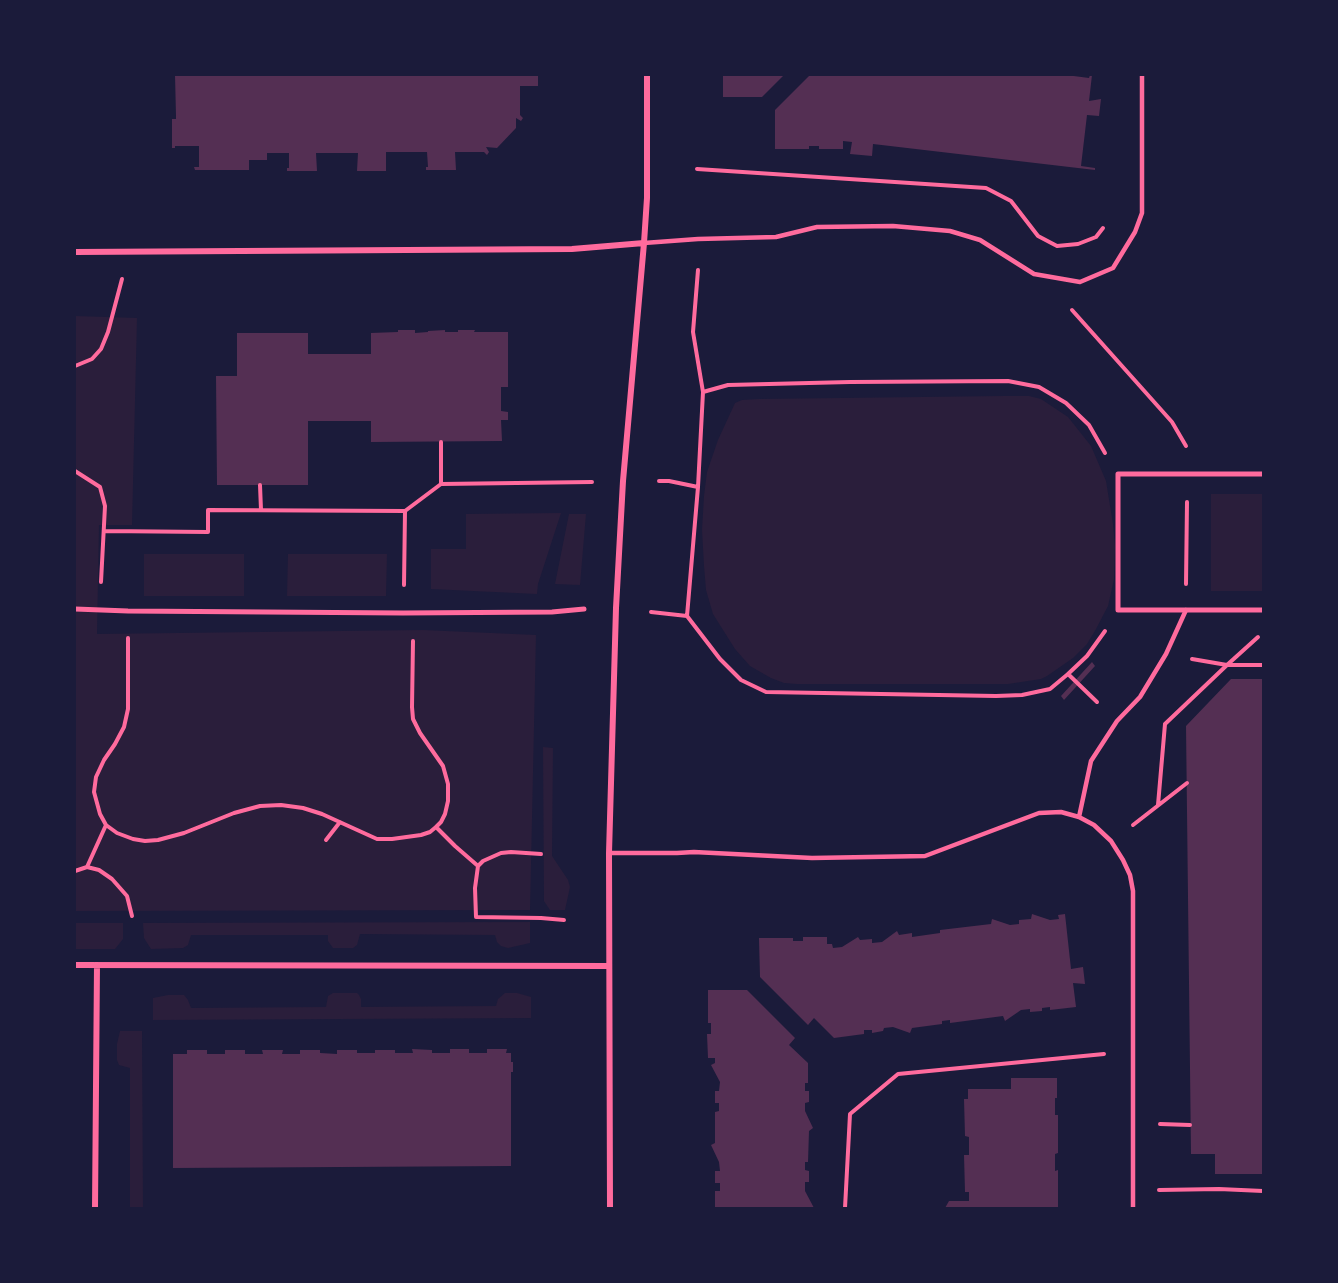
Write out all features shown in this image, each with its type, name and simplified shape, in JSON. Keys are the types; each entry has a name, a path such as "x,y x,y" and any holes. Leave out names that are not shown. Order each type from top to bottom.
{"street":[{"path":"610,1208 609,852 616,620 623,481 647,198 647,75"},
{"path":"75,252 572,249 644,243"},
{"path":"1263,474 1118,474 1118,610 1263,610"},
{"path":"75,609 403,613 552,612 585,609"},
{"path":"75,965 609,966"},
{"path":"95,1208 97,965"}],"lane":[{"path":"644,243 776,237 817,227 893,226 950,231 980,240 1034,274 1080,282 1113,268 1132,238 1142,213 1142,75"},
{"path":"1079,817 1091,761 1117,721 1140,698 1166,654 1186,610"},
{"path":"609,852 694,852 812,858 925,856 1039,813 1061,812 1079,817 1094,825 1111,841 1130,875 1133,891 1132,1208"}],"path":[{"path":"697,169 986,188 1011,201 1038,236 1057,246 1078,244 1096,237 1109,220"},
{"path":"698,270 693,332 703,392 687,616 720,659 741,680 766,692 1022,695 1050,689 1068,674 1087,656 1118,610"},
{"path":"75,366 92,359 101,349 108,332 123,273"},
{"path":"1077,314 1172,422 1187,447 1186,610"},
{"path":"703,392 728,385 850,382 1008,381 1039,387 1066,403 1089,425 1118,474"},
{"path":"441,442 441,484"},
{"path":"75,471 100,487 105,506 100,610"},
{"path":"658,481 698,487"},
{"path":"104,531 208,532 208,510 405,510 441,484 592,482"},
{"path":"260,485 261,510"},
{"path":"128,611 128,709 124,727 96,777 94,792 100,814 106,825 117,833 133,839 158,840 234,813 260,806 281,805 303,808 377,838 399,839 421,835 429,832 441,822 448,801 448,784 443,766 413,719 413,631 403,613 405,510"},
{"path":"651,612 687,616"},
{"path":"1158,805 1165,724 1263,633"},
{"path":"1166,654 1227,665 1263,665"},
{"path":"1068,674 1117,721"},
{"path":"1131,826 1187,783"},
{"path":"326,840 340,822"},
{"path":"87,867 106,825"},
{"path":"436,827 478,866"},
{"path":"541,854 501,853 483,861 478,866 475,888 476,917 564,920"},
{"path":"75,872 87,867 99,870 112,879 127,896 132,916"},
{"path":"846,1208 850,1114 898,1074 1104,1054"},
{"path":"1159,1124 1190,1125"},
{"path":"1133,1190 1263,1191"}],"shaded area":[{"path":"75,316 137,318 132,525 99,525 97,634 423,630 536,635 530,910 75,911"},
{"path":"1029,396 1041,399 1068,417 1091,446 1106,481 1115,546 1114,579 1108,606 1087,644 1073,658 1041,679 1008,684 797,684 784,683 750,666 735,649 713,614 706,590 704,566 702,530 707,472 718,440 735,403 742,400 759,399"},
{"path":"1211,494 1263,494 1263,591 1211,591"},
{"path":"561,513 538,584 537,594 431,589 431,549 466,549 466,514"},
{"path":"569,514 586,514 580,585 555,584"},
{"path":"144,554 244,554 244,596 144,596"},
{"path":"288,554 387,554 386,596 287,596"},
{"path":"543,747 553,748 552,856 570,887 565,910 550,910 544,901"},
{"path":"530,922 530,943 508,948 497,942 495,935 360,934 357,945 353,948 333,948 328,941 328,935 191,935 188,945 183,948 151,949 144,938 143,923"},
{"path":"75,923 123,923 123,939 115,949 75,949"},
{"path":"333,993 357,993 361,999 361,1007 496,1006 498,999 505,993 517,993 531,997 531,1018 153,1020 153,998 168,995 184,995 191,1008 326,1007 328,996"},
{"path":"120,1031 142,1031 143,1208 130,1208 130,1068 119,1065 117,1060"}],"building":[{"path":"175,75 538,75 538,86 520,86 520,115 523,118 521,121 516,118 516,128 497,148 486,147 489,152 487,155 484,152 455,152 456,170 426,170 428,167 427,152 386,152 386,171 357,171 358,153 316,153 317,171 287,171 289,153 267,153 267,160 249,160 249,170 195,170 194,167 199,167 199,146 172,148 172,119 176,119"},
{"path":"723,75 784,75 762,97 723,97"},
{"path":"810,75 1066,75 1089,78 1092,75 1089,101 1101,99 1099,116 1087,115 1081,166 1095,168 1095,170 873,144 872,156 850,154 852,142 843,141 843,149 819,149 819,146 809,146 809,149 775,149 775,110"},
{"path":"398,330 415,330 415,333 445,330 445,332 475,330 474,332 508,332 508,387 501,387 501,411 508,412 508,420 501,420 502,441 371,442 371,421 308,421 308,485 217,485 216,376 237,376 237,333 308,333 308,354 371,354 371,333 398,332"},
{"path":"1092,662 1095,666 1064,700 1061,696"},
{"path":"1231,679 1263,679 1263,1174 1215,1174 1215,1154 1191,1154 1186,726"},
{"path":"1032,914 1050,920 1059,919 1058,915 1065,914 1071,969 1083,967 1085,984 1073,983 1076,1007 1050,1010 1050,1007 1042,1008 1042,1011 1030,1012 1030,1009 1021,1010 1005,1021 1003,1016 950,1023 950,1020 942,1021 942,1024 912,1028 910,1033 893,1027 872,1033 872,1030 864,1030 864,1034 834,1038 814,1018 808,1025 760,977 759,938 793,938 793,941 803,941 803,937 827,937 827,944 832,944 833,948 842,947 858,937 860,940 872,939 872,943 882,942 897,931 899,935 912,933 912,937 940,933 940,930 991,924 992,919 1010,925 1019,924 1019,920 1031,919"},
{"path":"708,990 747,990 795,1038 789,1045 808,1063 808,1083 805,1083 805,1091 809,1091 809,1102 805,1103 805,1111 813,1128 809,1131 808,1162 805,1162 805,1170 809,1171 809,1182 805,1182 805,1191 814,1208 715,1208 715,1191 720,1191 720,1183 715,1183 715,1171 720,1171 719,1162 711,1145 715,1143 715,1112 719,1111 719,1103 715,1103 715,1091 719,1091 720,1082 711,1065 715,1063 715,1058 708,1058 707,1034 711,1034 711,1023 708,1023"},
{"path":"412,1049 432,1050 432,1053 450,1053 450,1049 469,1049 469,1053 487,1053 487,1049 507,1049 506,1053 511,1053 513,1072 511,1072 511,1166 173,1168 173,1054 187,1054 187,1050 207,1050 207,1054 225,1054 225,1050 245,1050 245,1054 263,1054 262,1050 283,1050 282,1054 300,1054 300,1050 320,1050 320,1053 337,1054 337,1050 375,1053 375,1050 395,1050 395,1053 413,1053"},
{"path":"1011,1078 1057,1078 1055,1115 1058,1115 1058,1153 1055,1154 1055,1171 1058,1170 1058,1208 945,1208 949,1201 969,1201 969,1192 965,1192 964,1155 969,1155 969,1137 965,1136 964,1099 968,1099 968,1089 1011,1089"}]}
